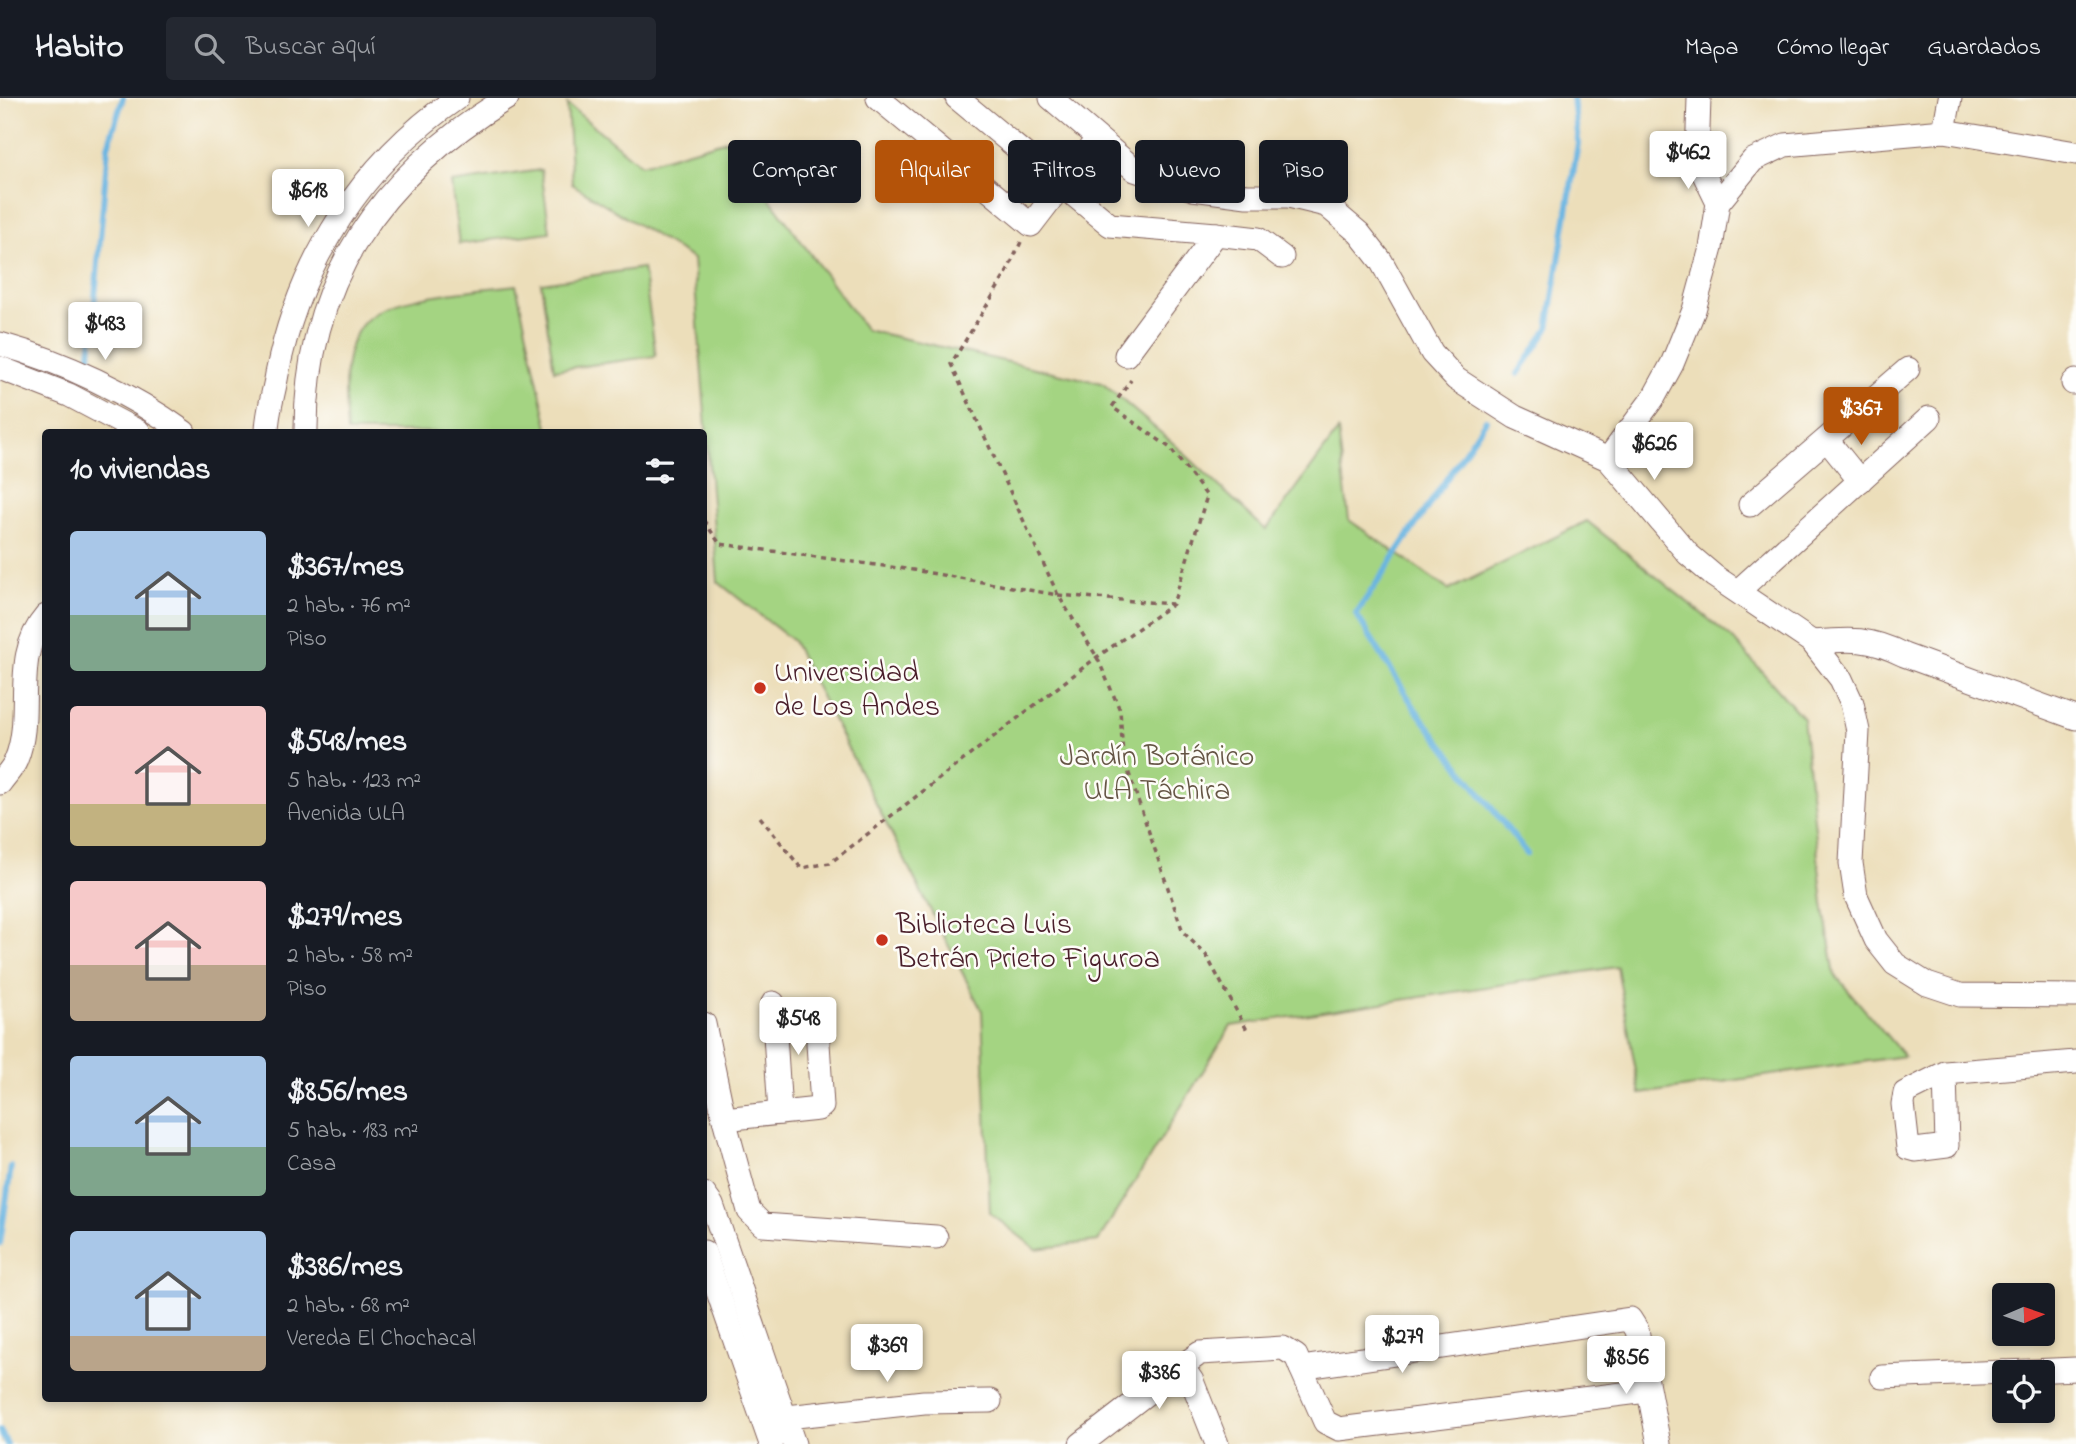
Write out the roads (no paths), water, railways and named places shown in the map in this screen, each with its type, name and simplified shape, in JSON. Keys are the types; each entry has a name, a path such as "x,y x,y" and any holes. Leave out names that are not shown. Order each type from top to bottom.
{"street":[{"path":"264,429 282,348 297,298 332,230 363,183 395,148 457,98"},
{"path":"306,429 306,400 315,338 324,304 348,255 397,186 465,124 507,98"},
{"path":"878,98 1031,225 1048,203"},
{"path":"957,98 1009,140"},
{"path":"1051,98 1135,170 1193,189 1247,196 1289,196 1326,205 1359,233 1381,261 1432,353 1457,379 1515,417 1608,459 1688,554 1714,576 1812,642 1841,679 1852,703 1858,731 1851,863 1856,896 1876,940 1895,964 1927,984 1960,995 2076,996"},
{"path":"1699,98 1698,160 1718,203"},
{"path":"1944,131 1950,98"},
{"path":"1608,459 1654,397 1685,337 1711,248 1718,203 1752,160 1785,145 1944,131 2076,153"},
{"path":"1085,203 1110,225 1258,239 1282,257"},
{"path":"1126,355 1216,234"},
{"path":"0,344 67,367 161,416 180,429"},
{"path":"0,368 69,395 133,429"},
{"path":"1750,505 1908,369"},
{"path":"1738,591 1929,418"},
{"path":"1828,440 1860,481"},
{"path":"0,783 16,760 22,729 23,678 35,628 42,620"},
{"path":"1812,642 1857,639 1877,642 1904,655 2076,718"},
{"path":"773,1003 780,1113"},
{"path":"707,1038 724,1119 749,1211 763,1225 936,1237"},
{"path":"724,1119 814,1110 821,1106 818,1043"},
{"path":"1945,1073 2076,1062"},
{"path":"707,1198 712,1205 787,1417 794,1444"},
{"path":"707,1261 771,1444"},
{"path":"1301,1368 1630,1319 1637,1330 1659,1444"},
{"path":"1081,1444 1200,1353 1283,1348 1296,1356 1325,1422 1339,1429 1647,1391"},
{"path":"1182,1366 1192,1381 1217,1444"},
{"path":"2055,1370 2076,1369"},
{"path":"1882,1377 1992,1372"},
{"path":"787,1417 924,1402 990,1401"}],"waterway":[{"path":"90,356 108,146 123,98"},
{"path":"1518,374 1548,329 1578,143 1573,98"},
{"path":"1486,420 1356,614 1416,710 1527,854"},
{"path":"0,1244 11,1167"},
{"path":"0,1431 7,1444"}],"place":[{"name":"Universidad de Los Andes","path":"760,688"},
{"name":"Biblioteca Luis Betrán Prieto Figuroa","path":"882,940"}],"park label":[{"name":"Jardín Botánico ULA Táchira","path":"1157,772"}]}
